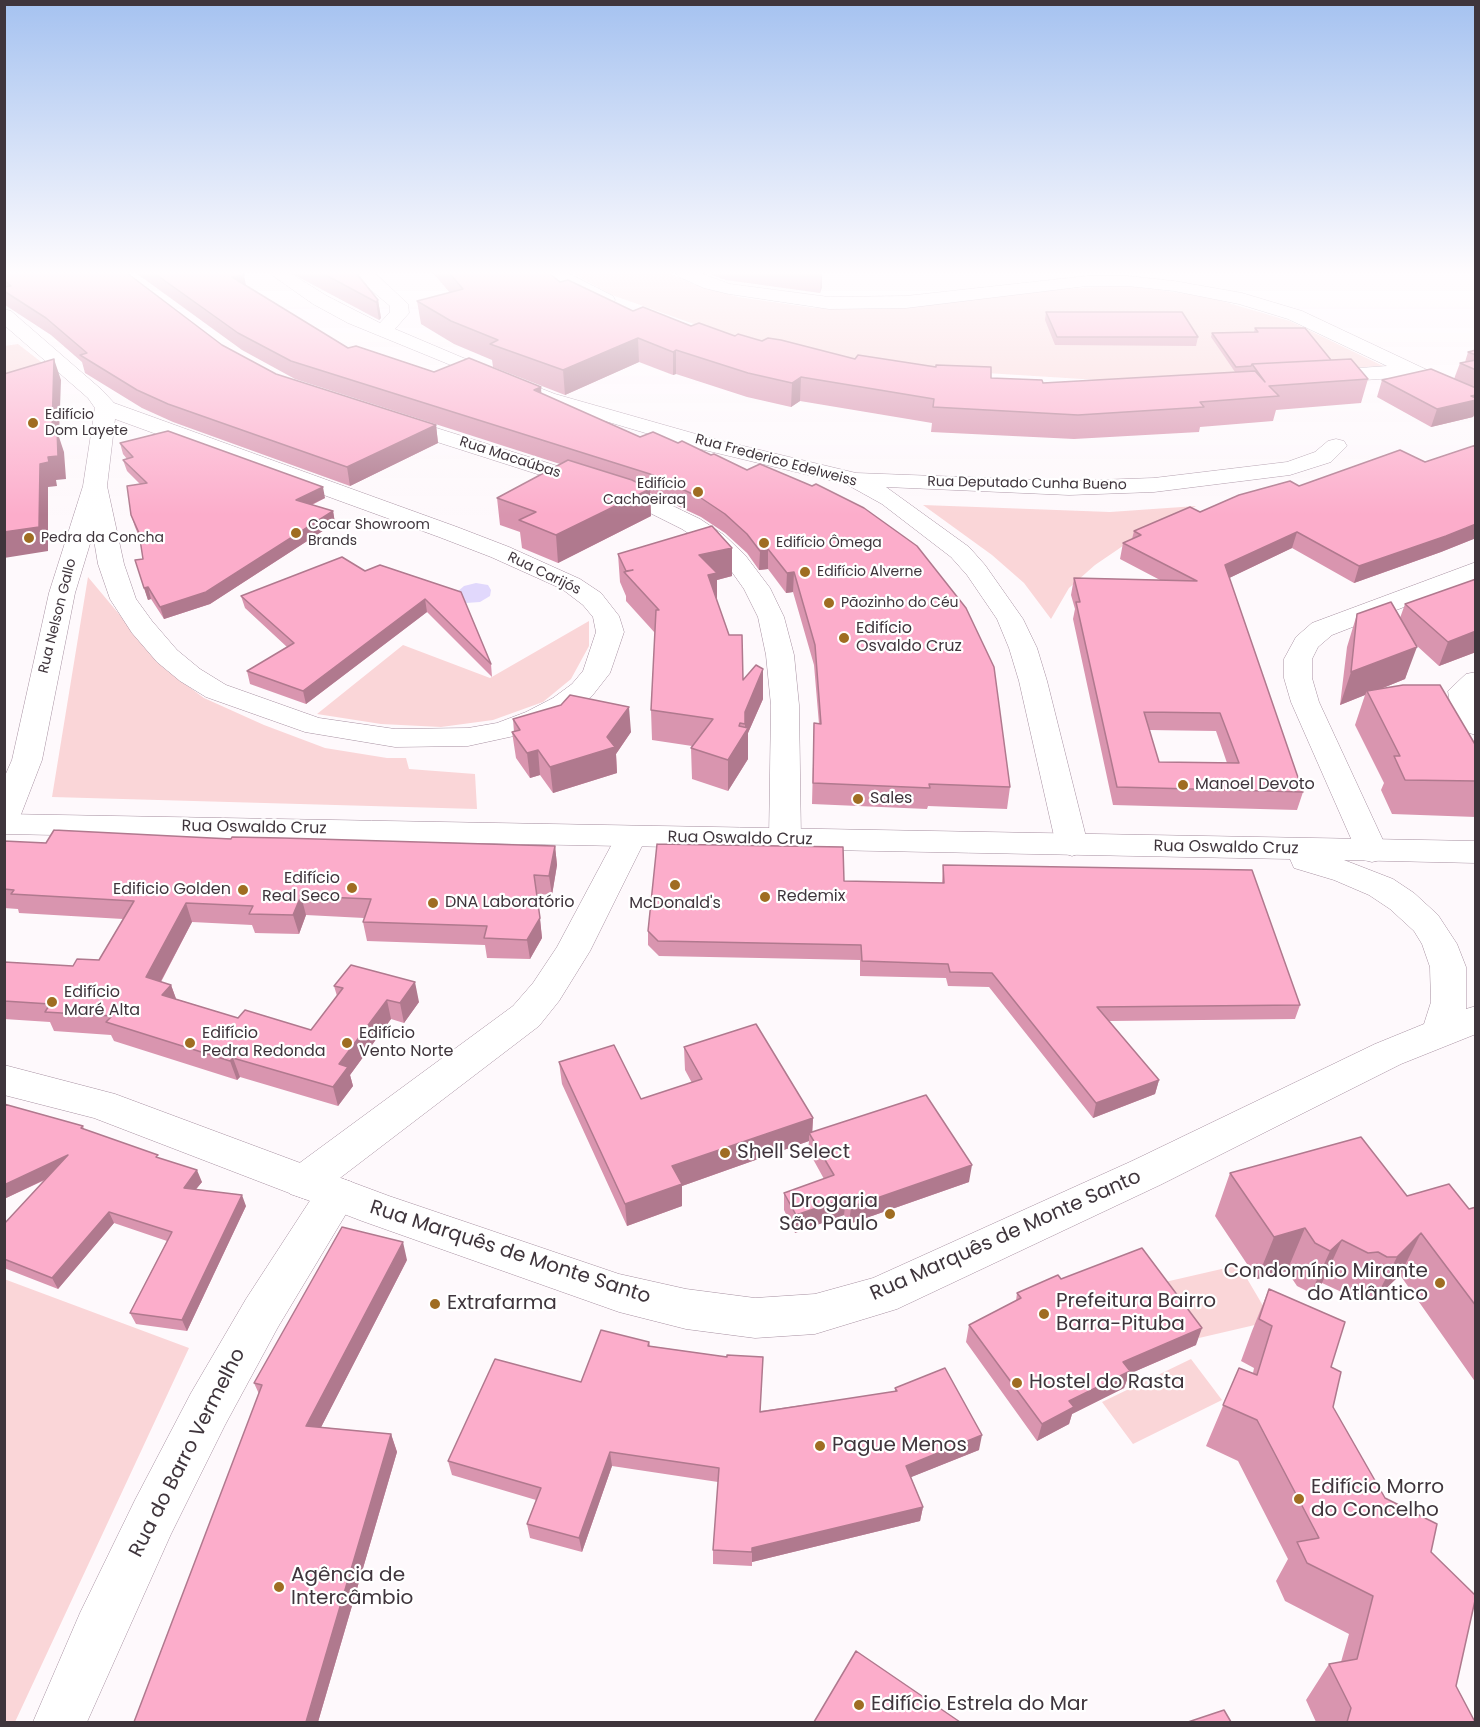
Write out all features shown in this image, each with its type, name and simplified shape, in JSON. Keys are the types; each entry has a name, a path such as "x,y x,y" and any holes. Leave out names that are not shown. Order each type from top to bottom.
{"street":[{"path":"49,354 88,387 106,408"},
{"name":"Rua Frederico Edelweiss","path":"436,354 548,398 704,443 854,479 890,499 960,552 976,570 1010,619 1023,648 1072,845"},
{"path":"1377,354 1476,401"},
{"path":"1297,378 1412,370"},
{"name":"Rua Carijós","path":"95,486 111,564 123,599 142,627 167,656 190,675 216,691 281,715 315,726 395,738 432,739 504,730 536,718 563,704 582,690 596,673 604,655 610,632 606,616 592,599 571,584 500,552 106,408"},
{"name":"Rua Nelson Gallo","path":"4,817 27,760 62,593 95,486 106,408"},
{"name":"Rua Macaúbas","path":"376,415 642,500 691,524 715,540 736,560 757,588 771,617 780,655 785,705 785,840"},
{"name":"Rua Deputado Cunha Bueno","path":"854,479 1069,488 1154,485 1290,468 1323,457 1336,446"},
{"path":"1372,851 1305,702 1298,678 1298,659 1306,643 1322,629 1476,570"},
{"path":"1476,680 1462,691 1464,704 1476,726"},
{"name":"Rua Oswaldo Cruz","path":"4,824 1476,852"},
{"path":"321,1188 526,1016 546,992 572,951 631,836"},
{"path":"1240,848 1311,861 1346,872 1381,887 1402,901 1426,923 1439,944 1448,967 1449,1002 1441,1032"},
{"name":"Rua Marquês de Monte Santo","path":"4,1080 101,1105 321,1188 619,1293 686,1309 755,1318 815,1314 881,1295 1146,1173 1388,1054 1476,1019"},
{"name":"Rua do Barro Vermelho","path":"60,1722 99,1632 208,1409 280,1284 321,1188"}],"shaded area":[{"path":"4,354 30,354 58,375 5,385"},
{"path":"826,354 1357,354 1383,366 1114,381 954,371"},
{"path":"923,505 1110,512 1196,506 1139,535 1095,565 1069,588 1051,619 1024,583 992,555"},
{"path":"88,577 165,669 204,698 264,725 325,748 387,758 406,758 409,769 475,774 477,809 52,797"},
{"path":"476,583 488,585 491,590 490,596 480,602 466,603 458,598 457,592 464,586"},
{"path":"589,621 589,646 571,679 543,702 493,720 441,727 381,724 317,714 403,645 490,678"},
{"path":"1239,1265 1272,1321 1199,1338 1165,1282"},
{"path":"4,1279 189,1348 15,1722 4,1722"},
{"path":"1191,1359 1222,1400 1133,1444 1102,1402"}],"building":[{"path":"238,354 276,374 436,425 347,467 168,404 137,390 80,355"},
{"path":"277,354 379,354 434,372 469,358 541,387 534,390 640,437 653,432 678,443 682,441 747,470 760,464 812,486 816,484 864,508 917,546 966,608 994,667 1010,787 929,784 930,788 813,783 814,723 821,724 815,645 794,572 787,573 768,549 760,551 747,534 725,514 701,498 650,474 291,361"},
{"path":"517,354 601,354 563,370"},
{"path":"687,354 834,354 855,359 858,355 936,367 936,365 991,367 991,378 1042,380 1043,383 1255,371 1265,382 1252,364 1351,359 1368,379 1269,386 1279,396 1200,402 1204,407 1078,415 933,407 934,399 801,377 792,383 748,373"},
{"path":"1227,354 1326,354 1331,360 1252,364 1236,367"},
{"path":"54,359 52,430 57,429 58,456 48,457 49,462 40,464 39,527 4,532 4,374"},
{"path":"1476,360 1476,370 1460,363"},
{"path":"1431,369 1476,388 1476,395 1471,396 1476,400 1437,409 1382,380"},
{"path":"168,431 323,487 296,500 333,511 206,592 160,607 148,587 144,588 135,560 143,559 139,533 131,515 127,486 147,483 123,460 133,457 120,443"},
{"path":"1476,445 1476,524 1359,566 1297,532 1225,565 1303,792 1117,787 1076,602 1080,602 1074,578 1197,581 1123,543 1141,535 1134,531 1190,507 1200,512 1239,495 1290,481 1299,486 1400,450 1425,462","holes":["1144,712 1220,713 1239,763 1159,762"]},
{"path":"568,460 632,480 650,489 556,535 519,520 536,512 497,498"},
{"path":"712,526 732,548 699,555 717,573 708,575 729,635 742,635 743,680 756,665 763,669 745,712 745,724 740,723 739,726 748,728 728,760 691,748 713,719 651,710 656,610 659,610 624,572 633,570 626,571 618,554"},
{"path":"342,557 365,571 380,565 461,592 491,664 425,599 303,691 247,671 294,643 241,596"},
{"path":"1476,579 1476,631 1448,642 1405,604"},
{"path":"1391,602 1417,647 1351,672 1357,614"},
{"path":"1403,685 1440,685 1476,746 1476,781 1405,780 1394,756 1400,756 1367,691"},
{"path":"570,695 629,707 607,737 615,747 550,767 538,750 527,753 512,732 520,730 513,719 561,705"},
{"path":"54,830 231,839 232,837 282,838 555,846 549,876 534,875 540,918 527,940 484,938 487,926 363,922 371,899 301,896 293,915 249,914 253,906 186,903 146,977 171,985 162,995 238,1018 245,1010 311,1030 343,988 334,986 351,965 415,982 400,1003 387,1000 339,1064 348,1067 333,1087 233,1058 230,1061 106,1022 112,1016 45,1012 50,1004 4,1001 4,962 73,966 77,959 99,960 134,901 11,894 14,890 4,889 4,841 46,843"},
{"path":"657,844 843,847 844,881 944,883 943,865 1252,870 1300,1005 1097,1007 1159,1080 1096,1103 992,973 950,972 948,964 862,961 861,945 658,941 648,931"},
{"path":"756,1024 813,1118 672,1166 682,1184 625,1204 559,1062 614,1045 641,1099 702,1079 684,1047"},
{"path":"926,1095 972,1165 851,1207 846,1198 796,1215 784,1193 834,1175 809,1133"},
{"path":"4,1104 83,1126 81,1128 197,1170 184,1188 242,1195 182,1320 130,1313 172,1232 109,1212 52,1278 4,1259 4,1224 68,1155 4,1185"},
{"path":"1361,1137 1407,1196 1449,1184 1469,1209 1476,1207 1476,1306 1421,1233 1397,1257 1387,1257 1378,1252 1368,1253 1342,1240 1330,1251 1315,1243 1305,1228 1274,1237 1230,1173"},
{"name":"Agência de Intercâmbio","path":"342,1227 403,1242 306,1426 391,1434 306,1722 134,1722 262,1385 254,1383"},
{"path":"1142,1248 1202,1328 1123,1362 1130,1371 1069,1401 1074,1407 1042,1424 969,1325 1021,1298 1017,1293 1058,1275 1061,1279"},
{"path":"1269,1289 1345,1322 1331,1367 1341,1372 1333,1407 1385,1498 1437,1524 1431,1552 1476,1596 1456,1686 1475,1722 1347,1722 1351,1708 1329,1664 1357,1659 1373,1596 1307,1563 1297,1542 1319,1538 1257,1420 1223,1405 1239,1368 1257,1375 1272,1326 1259,1319"},
{"path":"601,1330 649,1342 648,1346 727,1357 727,1355 763,1357 760,1412 897,1391 895,1388 945,1368 982,1435 906,1466 923,1507 752,1548 752,1552 713,1550 719,1468 610,1452 579,1538 527,1524 541,1488 448,1461 495,1359 581,1382"},
{"path":"856,1651 960,1722 814,1722"},
{"path":"1224,1710 1231,1722 1188,1722"}],"place":[{"name":"Edifício Dom Layete","path":"33,423"},
{"name":"Edifício Cachoeiraq","path":"698,492"},
{"name":"Cocar Showroom Brands","path":"296,533"},
{"name":"Pedra da Concha","path":"29,538"},
{"name":"Edifício Ômega","path":"764,543"},
{"name":"Edifício Alverne","path":"805,572"},
{"name":"Pãozinho do Céu","path":"829,603"},
{"name":"Edifício Osvaldo Cruz","path":"844,638"},
{"name":"Manoel Devoto","path":"1183,785"},
{"name":"Sales","path":"858,799"},
{"name":"McDonald's","path":"675,885"},
{"name":"Edifício Real Seco","path":"352,888"},
{"name":"Edificio Golden","path":"243,890"},
{"name":"Redemix","path":"765,897"},
{"name":"DNA Laboratório","path":"433,903"},
{"name":"Edifício Maré Alta","path":"52,1002"},
{"name":"Edifício Pedra Redonda","path":"190,1043"},
{"name":"Edifício Vento Norte","path":"347,1043"},
{"name":"Shell Select","path":"725,1153"},
{"name":"Drogaria São Paulo","path":"890,1214"},
{"name":"Condomínio Mirante do Atlântico","path":"1440,1283"},
{"name":"Extrafarma","path":"435,1304"},
{"name":"Prefeitura Bairro Barra-Pituba","path":"1044,1314"},
{"name":"Hostel do Rasta","path":"1017,1383"},
{"name":"Pague Menos","path":"820,1446"},
{"name":"Edifício Morro do Concelho","path":"1299,1499"},
{"name":"Agência de Intercâmbio","path":"279,1587"},
{"name":"Edifício Estrela do Mar","path":"859,1705"}]}
